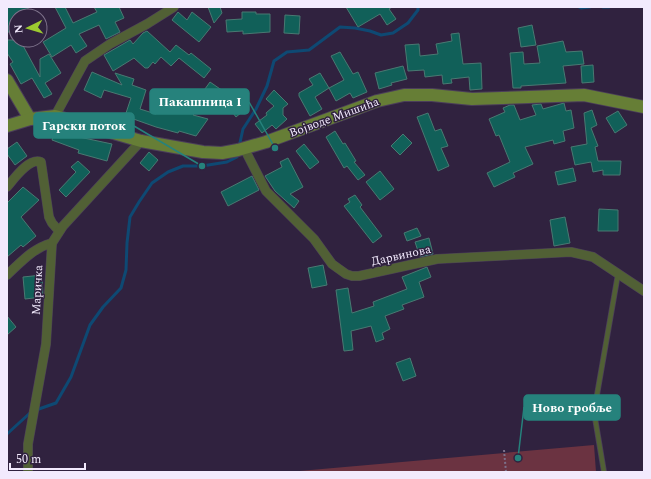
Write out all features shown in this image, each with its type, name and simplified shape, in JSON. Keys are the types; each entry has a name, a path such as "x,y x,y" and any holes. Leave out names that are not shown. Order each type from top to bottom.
{"street":[{"path":"55,116 85,61 110,44 147,24 174,7"},
{"path":"7,80 30,119"},
{"name":"Војводе Мишића","path":"7,126 30,119 55,116 141,141 203,152 222,153 248,147 377,101 404,95 432,95 472,99 584,95 644,106"},
{"name":"Маричка","path":"28,472 28,444 46,344 52,243 63,226 141,141"},
{"name":"Дарвинова","path":"248,147 266,191 314,239 332,264 346,274 359,276 437,259 571,252 593,257 644,291"},
{"path":"7,187 27,166 33,162 41,162 49,217 59,231"},
{"path":"7,275 30,253 41,246 52,243"}],"lane":[{"path":"604,472 594,412 618,274"}],"path":[{"path":"504,450 506,472"}],"shaded area":[{"path":"594,445 596,472 288,472"}],"building":[{"path":"7,7 27,7 28,8 8,8 7,33"},
{"path":"55,7 65,7 73,23 97,12 94,7 119,7 124,18 115,22 120,32 106,39 99,25 79,34 87,46 76,53 71,45 52,57 47,48 48,48 48,39 66,28"},
{"path":"208,7 220,7 222,13 214,23"},
{"path":"346,7 392,7 389,9 396,19 387,25 380,14 358,27"},
{"path":"178,12 187,20 192,12 211,27 199,42 172,20"},
{"path":"242,12 270,14 270,32 243,34 243,31 227,32 226,20 242,19"},
{"path":"285,15 300,16 299,34 284,33"},
{"path":"532,25 536,45 521,47 518,28"},
{"path":"147,31 170,52 176,45 189,55 191,53 211,69 204,78 179,58 171,66 161,57 155,64 153,62 148,68 145,68 134,58 113,71 104,55 130,40 133,44 143,33"},
{"path":"459,33 463,64 481,63 482,89 470,90 469,77 451,79 452,83 443,84 442,75 425,77 424,70 408,71 405,45 419,44 420,56 438,54 436,44 452,41 451,34"},
{"path":"7,40 8,48 24,48 40,77 40,59 49,54 61,73 45,83 52,94 44,98 32,78 21,84 10,64 13,62 7,53"},
{"path":"563,41 566,52 582,51 584,64 563,66 566,83 521,86 521,88 513,88 510,53 523,52 524,64 540,63 537,46"},
{"path":"340,52 353,74 358,72 367,92 353,98 350,93 336,101 329,88 344,80 331,56"},
{"path":"593,65 594,82 582,83 581,66"},
{"path":"403,66 407,79 391,83 392,85 379,89 375,73"},
{"path":"92,72 122,85 115,73 134,79 132,85 146,90 140,109 156,114 161,98 183,105 189,99 194,104 210,82 226,93 219,104 208,97 193,115 208,119 196,136 156,127 125,116 131,98 104,90 101,98 84,90"},
{"path":"320,73 329,88 315,97 322,109 310,116 299,96 299,93 313,85 309,79"},
{"path":"274,90 288,104 283,108 283,115 287,119 276,129 272,125 262,133 255,124 267,115 266,113 274,106 266,99"},
{"path":"564,103 566,111 571,110 574,128 563,131 565,141 554,144 553,140 525,147 533,164 513,173 515,177 494,187 487,173 510,162 499,135 496,136 489,119 505,112 503,108 510,105 514,105 520,120 536,115 532,105 541,104 543,109"},
{"path":"236,104 242,112 236,117 230,109"},
{"path":"592,110 597,125 591,128 598,146 595,147 598,161 621,161 620,175 603,175 603,170 593,172 591,162 575,165 571,147 587,144 584,113"},
{"path":"618,111 627,125 615,133 606,118"},
{"path":"428,113 435,131 441,129 448,146 441,148 449,166 438,171 417,117"},
{"path":"58,125 81,132 79,137 112,144 107,161 78,153 79,150 52,140"},
{"path":"335,131 343,144 345,143 356,161 354,162 365,175 358,180 347,166 344,168 326,137"},
{"path":"403,134 412,143 400,155 391,146"},
{"path":"17,142 27,156 15,165 7,154 7,149"},
{"path":"304,144 319,162 310,169 296,151"},
{"path":"149,152 158,160 149,171 140,163"},
{"path":"288,158 303,187 290,194 299,201 294,208 275,191 265,176 282,167 280,162"},
{"path":"78,161 90,172 66,197 59,190 76,172 71,167"},
{"path":"573,168 576,181 558,185 555,172"},
{"path":"380,171 394,189 380,200 366,182"},
{"path":"252,176 259,190 228,206 221,192"},
{"path":"23,187 39,200 21,217 36,236 23,247 21,245 7,257 7,203"},
{"path":"355,195 362,205 360,207 382,236 373,243 344,206 350,202 348,199"},
{"path":"599,209 618,210 618,231 598,231"},
{"path":"565,217 570,243 554,246 550,220"},
{"path":"417,228 421,236 407,241 404,233"},
{"path":"429,238 433,254 420,257 415,242"},
{"path":"323,265 327,285 312,288 308,268"},
{"path":"427,267 431,277 419,282 424,297 402,305 404,309 385,316 390,329 382,333 384,339 376,342 371,326 351,331 353,350 344,351 336,290 348,288 352,313 374,306 373,302 407,289 402,277"},
{"path":"42,275 43,297 25,299 23,277"},
{"path":"7,316 16,327 7,335"},
{"path":"410,358 416,376 403,381 396,363"}],"waterway":[{"path":"239,147 243,129 256,109 267,86 274,61 287,52 309,50 340,27 355,28 381,35 393,33 408,23 418,10 418,7"},
{"path":"579,7 590,7"},
{"path":"603,7 609,7"},
{"path":"36,410 56,403 71,377 90,325 103,307 121,288 126,270 130,217 152,183 168,172 183,166 202,166 227,162 237,157 238,152"},
{"path":"7,434 31,412"}],"place":[{"name":"Пакашница I","path":"275,148"},
{"name":"Гарски поток","path":"202,166"},
{"name":"Ново гробље","path":"518,458"}]}
